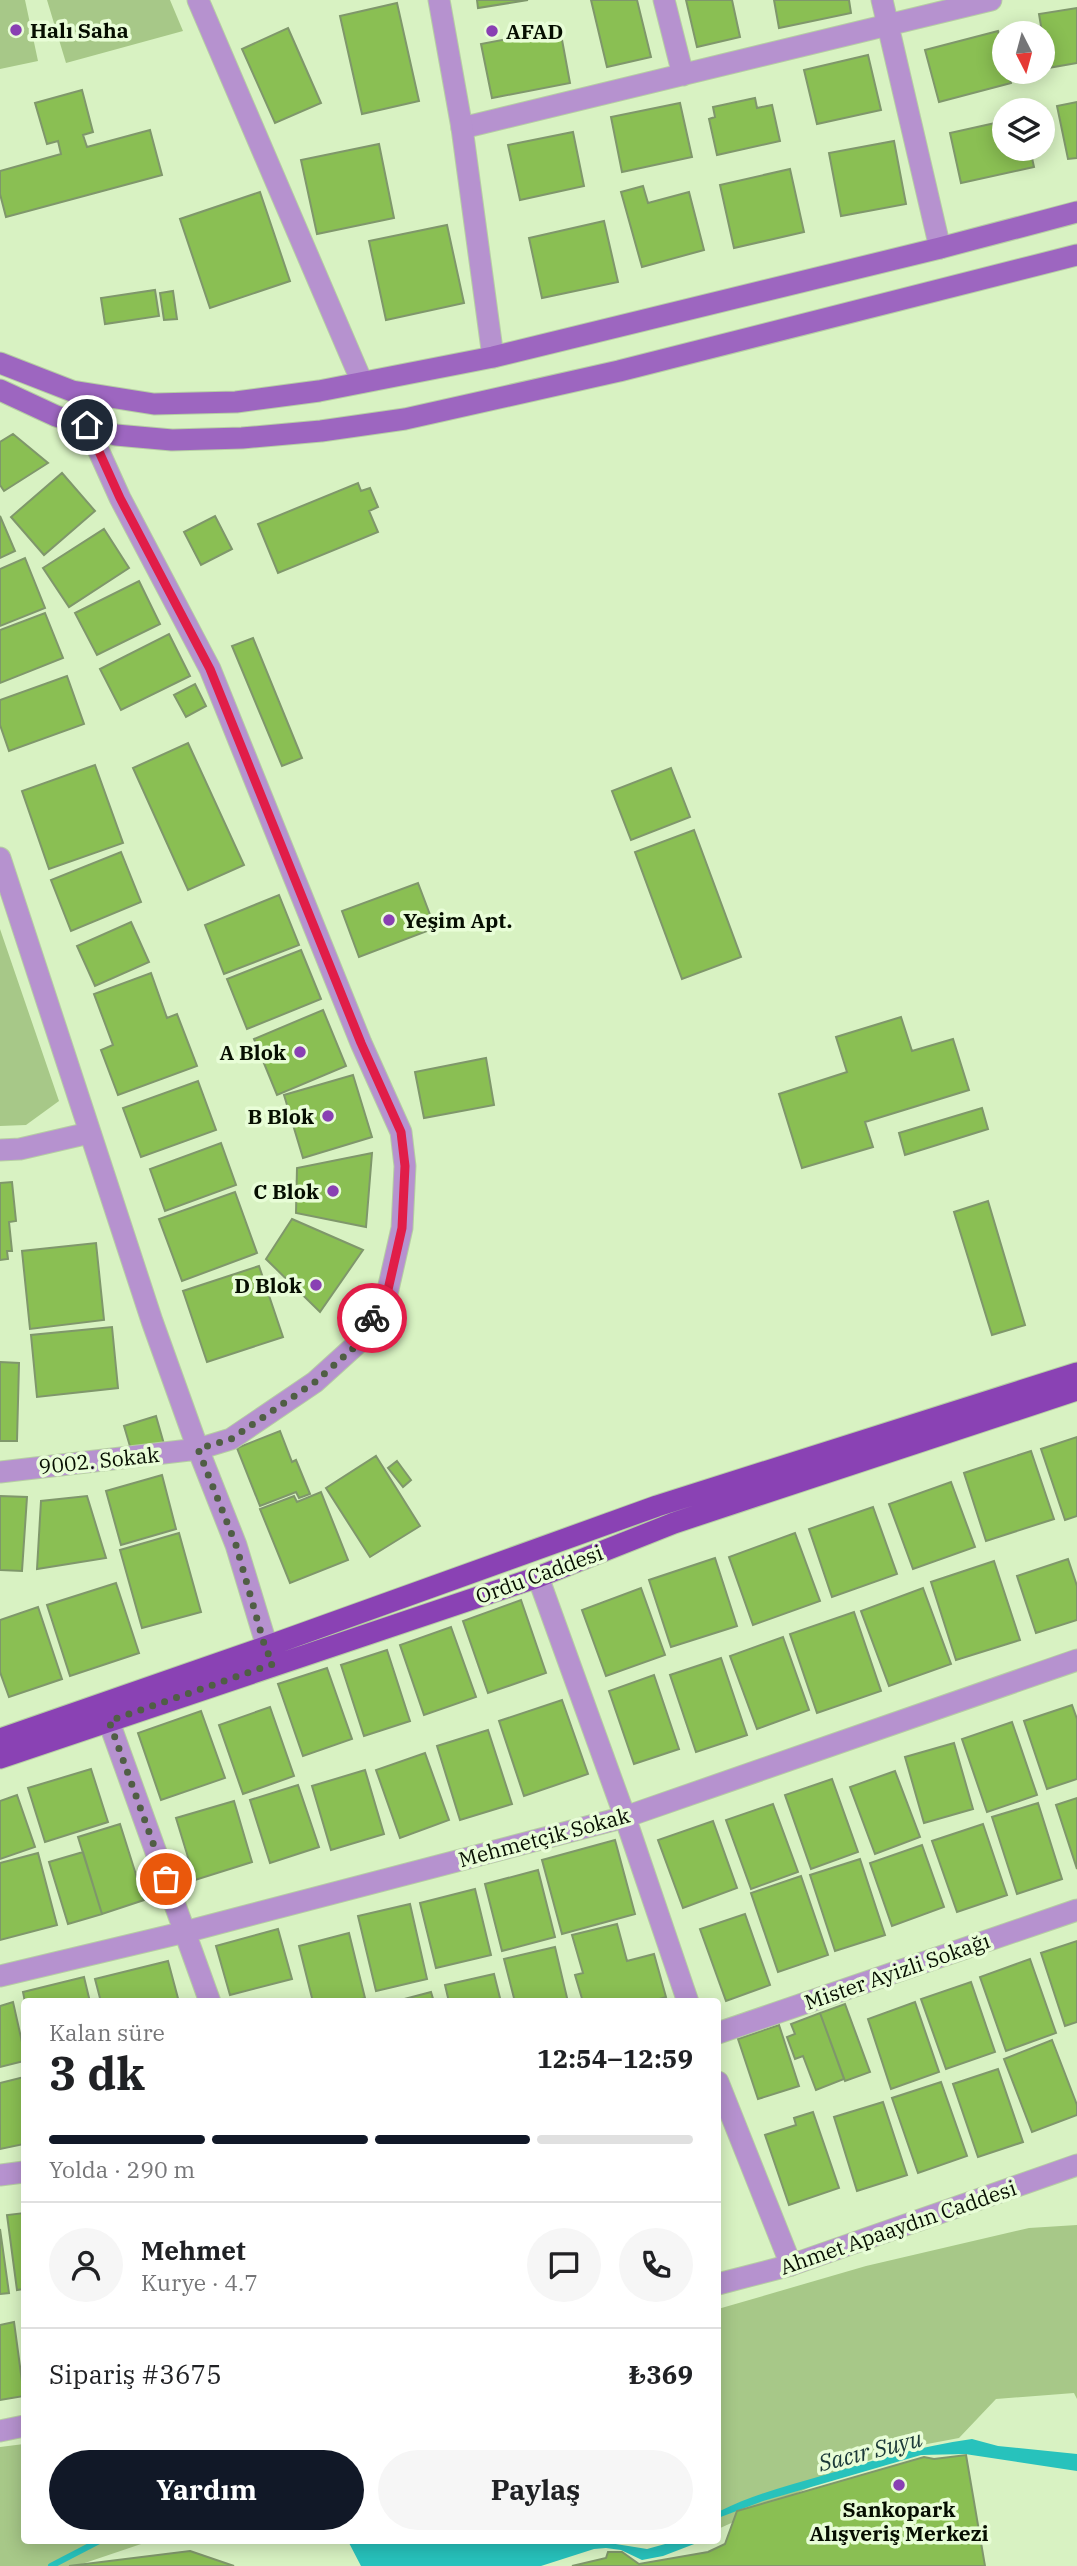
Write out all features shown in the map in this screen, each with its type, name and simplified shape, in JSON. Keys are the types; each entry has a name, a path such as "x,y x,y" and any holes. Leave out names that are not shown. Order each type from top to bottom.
{"main road":[{"path":"0,363 72,391 154,404 236,402 319,391 493,357 1077,212"},
{"path":"0,390 56,416 116,435 172,440 242,438 321,431 405,419 619,371 1077,255"},
{"name":"Ordu Caddesi","path":"0,1758 109,1721 657,1506 1077,1373"},
{"name":"Ordu Caddesi","path":"0,1739 538,1577 674,1523 1077,1390"}],"street":[{"path":"198,0 362,382"},
{"path":"439,0 461,128 493,357"},
{"path":"664,0 683,75"},
{"path":"882,0 940,248"},
{"path":"461,128 991,0"},
{"name":"9002. Sokak","path":"0,1472 198,1449 231,1439 315,1382 358,1344 387,1294 402,1228 405,1166 401,1132 361,1043 210,669 120,498 87,425"},
{"path":"0,858 152,1321 236,1545 269,1656"},
{"path":"0,1150 20,1149 89,1133"},
{"path":"538,1577 625,1817 687,1998"},
{"name":"Mehmetçik Sokak","path":"0,1976 185,1932 625,1817 1077,1660"},
{"path":"109,1721 208,1998"},
{"name":"Mister Ayizli Sokağı","path":"721,2032 1077,1910"},
{"path":"721,2090 791,2265"},
{"name":"Ahmet Apaaydın Caddesi","path":"721,2283 791,2265 1077,2165"},
{"path":"0,2175 21,2172"},
{"path":"0,2431 21,2427"}],"green space":[{"name":"Halı Saha","path":"0,0 25,0 38,61 0,69"},
{"path":"47,0 170,0 183,31 66,63"},
{"path":"0,929 59,1101 26,1125 0,1126"},
{"path":"1077,2225 1077,2399 1074,2393 996,2399 959,2438 890,2451 721,2528 721,2308 866,2266 1029,2228"},
{"path":"21,2444 21,2544 141,2544 76,2566 0,2566 0,2447"}],"water":[{"path":"972,2439 998,2446 1077,2454 1077,2471 965,2454 921,2455 763,2501 721,2517 721,2511 769,2491 896,2454"},
{"path":"350,2544 616,2544 647,2549 665,2544 694,2544 663,2556 642,2560 621,2550 606,2548 594,2549 541,2566 361,2566"}],"building":[{"path":"477,0 528,0 478,8"},
{"path":"591,0 637,0 651,57 607,67"},
{"path":"686,0 732,0 740,37 697,47"},
{"path":"774,0 849,0 851,13 779,28"},
{"path":"397,3 419,101 362,114 340,16"},
{"path":"1077,8 1077,63 1055,67 1055,21 1040,21 1039,14"},
{"path":"288,28 321,103 275,123 242,49"},
{"path":"560,29 570,83 492,98 481,44"},
{"path":"992,33 992,84 1007,84 939,102 925,50"},
{"path":"868,55 881,110 817,124 804,70"},
{"path":"82,90 93,132 83,135 87,147 150,130 162,175 6,217 0,194 0,171 61,154 58,141 47,144 35,103"},
{"path":"755,98 757,108 772,105 780,141 717,155 709,119 715,117 713,107"},
{"path":"1077,102 1077,158 1068,159 1057,106"},
{"path":"680,103 692,157 622,172 611,117"},
{"path":"992,124 992,161 1033,161 1034,167 961,183 950,133"},
{"path":"573,132 584,186 520,200 508,145"},
{"path":"894,141 906,204 841,216 829,153"},
{"path":"379,144 394,218 317,234 301,160"},
{"path":"790,169 804,232 734,248 720,185"},
{"path":"643,186 648,203 689,192 704,250 642,267 621,192"},
{"path":"260,192 290,281 210,308 180,219"},
{"path":"604,221 618,282 542,298 529,238"},
{"path":"447,225 464,303 386,320 369,241"},
{"path":"155,290 159,316 105,324 101,298"},
{"path":"173,291 177,319 164,320 160,293"},
{"path":"13,434 48,463 4,491 0,485 0,442"},
{"path":"62,473 95,511 44,555 11,517"},
{"path":"358,483 361,491 370,488 378,507 369,511 378,532 278,573 258,524"},
{"path":"0,516 15,551 0,558"},
{"path":"215,516 232,549 201,565 184,532"},
{"path":"104,529 129,568 69,607 43,568"},
{"path":"25,558 45,608 0,626 0,569"},
{"path":"139,581 160,624 97,655 75,613"},
{"path":"45,613 63,658 0,683 0,630"},
{"path":"169,634 190,676 121,710 100,669"},
{"path":"253,638 302,758 282,766 232,646"},
{"path":"67,676 84,724 9,751 0,725 0,700"},
{"path":"195,684 206,706 186,717 174,695"},
{"path":"188,743 244,865 188,890 133,768"},
{"path":"95,765 123,843 49,869 22,791"},
{"path":"671,768 690,817 631,840 612,791"},
{"path":"694,830 741,957 682,979 635,852"},
{"path":"121,852 141,902 71,931 51,880"},
{"name":"Yeşim Apt.","path":"418,883 435,928 359,957 342,911"},
{"path":"279,895 299,945 224,974 205,925"},
{"path":"131,922 149,962 95,986 77,946"},
{"path":"301,950 321,999 247,1029 227,979"},
{"path":"151,973 167,1018 177,1014 197,1066 118,1095 101,1050 113,1045 94,994"},
{"name":"A Blok","path":"323,1010 346,1066 277,1095 254,1039"},
{"path":"901,1017 912,1051 953,1039 969,1090 865,1122 873,1147 802,1168 779,1094 847,1072 836,1037"},
{"path":"486,1058 494,1105 424,1118 415,1072"},
{"name":"B Blok","path":"353,1075 372,1137 303,1158 284,1095"},
{"path":"198,1081 216,1130 141,1157 123,1108"},
{"path":"982,1108 988,1129 905,1155 899,1133"},
{"path":"221,1143 236,1185 165,1211 150,1169"},
{"name":"C Blok","path":"372,1153 366,1227 296,1213 297,1168"},
{"path":"12,1182 16,1221 9,1222 12,1251 7,1251 8,1259 0,1260 0,1183"},
{"path":"235,1192 257,1253 182,1281 159,1219"},
{"path":"988,1201 1025,1325 992,1335 954,1212"},
{"name":"D Blok","path":"292,1219 363,1250 320,1312 266,1259"},
{"path":"96,1243 104,1320 30,1329 22,1251"},
{"path":"259,1266 283,1337 207,1362 183,1291"},
{"path":"112,1327 118,1388 37,1397 31,1335"},
{"path":"0,1362 19,1363 17,1441 0,1441"},
{"path":"156,1416 164,1444 132,1453 124,1426"},
{"path":"280,1431 292,1462 296,1460 310,1494 299,1498 296,1492 260,1506 237,1448"},
{"path":"1077,1437 1077,1516 1065,1520 1041,1449"},
{"path":"1031,1451 1054,1519 986,1541 964,1473"},
{"path":"376,1456 420,1526 370,1557 326,1488"},
{"path":"397,1461 411,1480 403,1487 388,1468"},
{"path":"162,1475 176,1529 121,1545 106,1491"},
{"path":"951,1482 975,1547 913,1569 889,1504"},
{"path":"321,1492 348,1560 290,1583 260,1509 294,1496 297,1502"},
{"path":"0,1496 27,1497 22,1571 0,1570"},
{"path":"87,1496 106,1558 37,1569 41,1501"},
{"path":"873,1507 897,1574 832,1597 809,1529"},
{"path":"179,1533 201,1612 142,1628 120,1550"},
{"path":"795,1533 820,1601 753,1625 729,1557"},
{"path":"715,1558 737,1626 671,1647 649,1580"},
{"path":"1068,1559 1077,1586 1077,1620 1036,1633 1017,1576"},
{"path":"994,1561 1020,1640 956,1660 931,1582"},
{"path":"116,1583 139,1653 70,1676 47,1605"},
{"path":"641,1588 665,1655 606,1676 582,1610"},
{"path":"923,1588 951,1664 889,1686 861,1611"},
{"path":"521,1600 546,1673 488,1693 463,1621"},
{"path":"38,1607 62,1679 9,1697 0,1672 0,1620"},
{"path":"854,1612 881,1691 817,1713 790,1634"},
{"path":"451,1627 476,1697 424,1715 400,1645"},
{"path":"783,1637 809,1710 757,1729 730,1656"},
{"path":"387,1650 410,1721 364,1736 341,1665"},
{"path":"721,1658 747,1735 696,1752 670,1675"},
{"path":"327,1668 352,1739 303,1756 278,1684"},
{"path":"654,1675 679,1749 634,1764 609,1691"},
{"path":"562,1700 588,1774 524,1796 499,1721"},
{"path":"1072,1705 1077,1719 1077,1779 1047,1789 1024,1721"},
{"path":"270,1707 294,1776 243,1794 219,1725"},
{"path":"201,1711 225,1778 161,1800 138,1733"},
{"path":"1012,1722 1037,1795 987,1812 962,1739"},
{"path":"488,1730 512,1804 460,1820 437,1746"},
{"path":"954,1743 973,1809 924,1823 905,1757"},
{"path":"425,1753 449,1820 400,1838 376,1770"},
{"path":"91,1769 108,1822 45,1842 28,1788"},
{"path":"365,1770 384,1834 331,1850 312,1786"},
{"path":"895,1771 920,1837 875,1854 850,1787"},
{"path":"832,1779 858,1852 811,1869 785,1795"},
{"path":"298,1785 319,1847 270,1863 250,1800"},
{"path":"17,1795 35,1847 0,1859 0,1801"},
{"path":"1077,1798 1077,1869 1056,1805"},
{"path":"234,1801 252,1862 195,1880 176,1818"},
{"path":"1038,1803 1062,1879 1017,1894 992,1817"},
{"path":"773,1804 798,1872 751,1889 726,1820"},
{"path":"713,1821 737,1888 683,1908 658,1840"},
{"path":"120,1824 144,1900 102,1914 78,1837"},
{"path":"983,1824 1007,1895 957,1912 932,1841"},
{"path":"615,1840 635,1914 562,1934 542,1860"},
{"path":"922,1845 944,1907 892,1926 870,1863"},
{"path":"83,1852 102,1914 68,1924 49,1862"},
{"path":"38,1853 57,1925 0,1940 0,1863"},
{"path":"860,1859 885,1935 835,1951 810,1875"},
{"path":"538,1870 555,1937 502,1951 485,1884"},
{"path":"801,1876 828,1955 778,1972 751,1893"},
{"path":"475,1889 491,1955 436,1968 420,1903"},
{"path":"410,1904 427,1979 376,1991 358,1916"},
{"path":"745,1914 770,1985 726,2001 700,1929"},
{"path":"617,1924 627,1961 654,1954 666,1997 582,1998 575,1975 583,1973 572,1935"},
{"path":"278,1929 292,1979 230,1995 216,1946"},
{"path":"349,1933 365,1998 312,1998 299,1946"},
{"path":"1077,1941 1077,2022 1065,2026 1041,1953"},
{"path":"555,1947 567,1998 514,1998 504,1959"},
{"path":"1030,1959 1056,2033 1006,2051 980,1977"},
{"path":"168,1961 178,1998 100,1998 95,1979"},
{"path":"494,1974 500,1998 448,1998 445,1985"},
{"path":"84,1977 89,1998 24,1998 23,1992"},
{"path":"971,1982 995,2052 946,2069 921,1999"},
{"path":"431,1992 433,1998 408,1998"},
{"path":"13,2002 21,2038 21,2062 0,2067 0,2006"},
{"path":"915,2002 939,2072 891,2089 868,2019"},
{"path":"845,2004 870,2072 845,2081 820,2013"},
{"path":"820,2013 844,2079 816,2090 803,2056 795,2059 787,2037 795,2034 791,2024"},
{"path":"779,2025 799,2086 758,2099 738,2039"},
{"path":"1052,2040 1077,2105 1077,2115 1032,2132 1004,2059"},
{"path":"998,2069 1023,2142 978,2157 953,2084"},
{"path":"21,2078 21,2145 0,2149 0,2083"},
{"path":"941,2082 967,2156 918,2173 892,2098"},
{"path":"883,2102 907,2175 857,2191 834,2117"},
{"path":"813,2112 839,2188 789,2205 765,2135 796,2125 794,2118"},
{"path":"21,2213 21,2289 17,2290 7,2215"},
{"path":"0,2229 9,2293 0,2294"},
{"path":"14,2322 21,2374 21,2396 0,2400 0,2325"},
{"name":"Sankopark Alışveriş Merkezi","path":"966,2455 985,2566 572,2566 606,2558 608,2552 622,2552 639,2564 708,2552 725,2544 737,2511 924,2457 934,2459"},
{"path":"190,2551 234,2566 69,2566"}],"waterway":[{"name":"Sacır Suyu","path":"51,2566 93,2544"}],"way so far":[{"path":"166,1879 109,1721 273,1664 265,1647 236,1545 198,1449 231,1439 315,1382 358,1344 372,1318"}],"place":[{"name":"Halı Saha","path":"16,30"},
{"name":"AFAD","path":"492,31"},
{"name":"Yeşim Apt.","path":"389,920"},
{"name":"A Blok","path":"300,1052"},
{"name":"B Blok","path":"328,1116"},
{"name":"C Blok","path":"333,1191"},
{"name":"D Blok","path":"316,1285"},
{"name":"Sankopark Alışveriş Merkezi","path":"899,2485"}],"route":[{"path":"87,425 120,498 210,669 361,1043 401,1132 405,1166 402,1228 387,1294 372,1318"}]}
